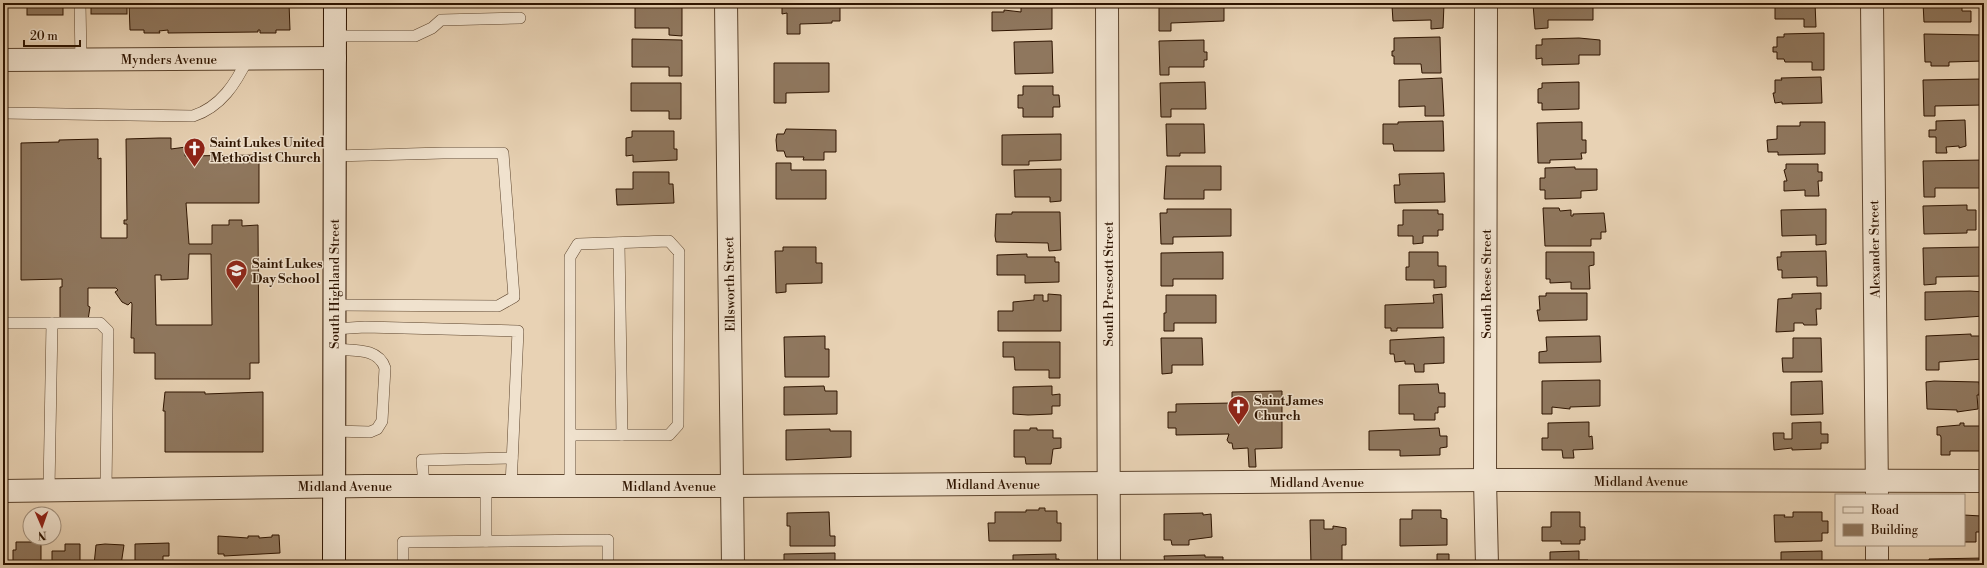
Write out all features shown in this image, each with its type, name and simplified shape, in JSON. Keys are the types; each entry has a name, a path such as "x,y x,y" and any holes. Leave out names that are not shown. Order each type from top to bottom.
{"street":[{"name":"South Highland Street","path":"334,565 335,3"},
{"name":"Ellsworth Street","path":"726,3 733,565"},
{"name":"South Prescott Street","path":"1107,3 1109,565"},
{"name":"South Reese Street","path":"1486,3 1485,480 1487,565"},
{"name":"Alexander Street","path":"1872,3 1877,488"},
{"name":"Mynders Avenue","path":"3,60 334,58"},
{"name":"Midland Avenue","path":"3,491 49,489 334,486 732,486 1485,480 1877,488 1984,481"},
{"path":"1877,546 1878,565"}],"lane":[{"path":"80,3 82,60"},
{"path":"335,36 415,36 432,28 440,20 520,18"},
{"path":"3,113 193,116 208,112 236,83 248,58"},
{"path":"334,156 503,153 514,297 498,306 334,305"},
{"path":"570,436 669,434 678,425 679,252 669,241 578,244 570,257 570,436 570,486"},
{"path":"619,243 622,435"},
{"path":"3,323 100,323 108,331 106,489"},
{"path":"49,489 52,323"},
{"path":"334,339 364,327 518,330 511,486"},
{"path":"334,339 376,354 383,361 386,368 382,421 377,429 370,432 334,431"},
{"path":"424,486 422,460 512,458"},
{"path":"486,486 486,541"},
{"path":"403,565 403,542 608,540 608,565"}],"building":[{"path":"27,3 63,3 63,15 27,15"},
{"path":"91,3 127,3 127,14 91,14"},
{"path":"129,3 289,3 290,30 276,30 276,33 260,33 260,30 258,30 258,32 168,33 168,30 159,31 160,33 144,33 144,30 130,30"},
{"path":"635,3 682,3 682,36 669,35 669,28 635,28"},
{"path":"782,3 840,3 840,21 832,21 832,23 800,24 800,34 787,34 787,13 782,14"},
{"path":"1021,3 1052,3 1052,29 992,31 992,12 1004,12 1004,10 1021,12"},
{"path":"1159,3 1224,3 1224,21 1171,23 1171,31 1159,31"},
{"path":"1398,3 1444,4 1443,28 1431,29 1431,20 1393,21 1392,6 1398,6"},
{"path":"1593,3 1593,20 1548,20 1548,28 1535,29 1533,4"},
{"path":"1775,3 1815,3 1816,27 1804,27 1804,19 1775,19"},
{"path":"1923,3 1962,3 1962,11 1971,11 1971,22 1924,22"},
{"path":"1824,33 1824,70 1812,70 1812,62 1785,62 1784,59 1777,59 1777,52 1773,52 1773,47 1777,47 1777,37 1784,37 1784,34"},
{"path":"1924,34 1984,35 1984,61 1949,62 1949,66 1931,66 1931,62 1925,62"},
{"path":"1440,37 1441,73 1422,73 1421,64 1394,64 1394,56 1392,56 1392,51 1394,51 1394,38"},
{"path":"1579,38 1600,40 1600,55 1579,55 1579,64 1542,65 1542,58 1536,59 1536,45 1542,45 1542,39"},
{"path":"632,39 682,40 682,76 669,76 669,67 632,67"},
{"path":"1204,40 1204,52 1207,52 1207,60 1204,60 1204,67 1169,67 1169,75 1160,75 1159,41"},
{"path":"1052,41 1053,73 1015,74 1014,42"},
{"path":"774,63 829,63 829,92 786,93 786,103 774,103"},
{"path":"1821,77 1822,103 1775,103 1773,93 1775,93 1775,80 1782,80 1781,78"},
{"path":"1442,78 1444,116 1425,116 1425,106 1399,107 1399,80"},
{"path":"1982,79 1983,105 1935,106 1935,116 1924,116 1923,80"},
{"path":"1205,82 1206,109 1171,109 1171,117 1161,117 1160,83"},
{"path":"1579,82 1579,109 1542,110 1542,103 1538,103 1538,89 1542,88 1542,83"},
{"path":"631,83 681,83 681,119 669,119 669,111 631,111"},
{"path":"1023,86 1053,86 1053,95 1059,95 1060,107 1053,107 1053,117 1023,117 1023,108 1018,108 1018,95 1023,95"},
{"path":"1965,120 1966,146 1959,148 1959,146 1946,147 1947,153 1936,153 1936,137 1929,137 1929,130 1936,130 1936,121"},
{"path":"1443,121 1444,151 1394,151 1393,144 1383,144 1383,124 1398,124 1398,122"},
{"path":"1582,122 1582,140 1586,140 1586,153 1581,153 1582,159 1550,160 1550,163 1538,163 1537,123"},
{"path":"1800,122 1825,122 1825,154 1778,155 1778,152 1768,152 1767,140 1777,139 1777,126 1800,126"},
{"path":"1166,124 1204,124 1205,153 1180,153 1180,156 1167,156"},
{"path":"786,129 836,130 836,152 824,152 824,160 803,160 804,157 786,157 784,151 777,151 776,140 777,134 784,134"},
{"path":"632,131 674,131 674,149 677,149 677,160 633,162 633,155 626,156 626,138 632,137"},
{"path":"1061,134 1061,160 1029,161 1029,165 1002,165 1002,135"},
{"path":"171,138 171,149 186,147 185,156 259,155 259,203 186,203 189,244 212,244 212,225 229,225 229,220 242,220 242,226 258,225 259,363 250,363 250,379 155,379 155,353 134,353 134,338 131,338 132,304 131,302 128,305 122,302 115,292 118,290 116,288 88,288 88,306 90,307 88,320 60,320 60,287 62,287 62,279 21,280 21,143 98,139 98,159 101,158 101,238 127,238 127,224 124,224 124,220 127,220 126,139","holes":["189,254 211,254 212,325 156,325 155,275 161,275 161,280 188,279"]},
{"path":"1984,160 1984,188 1935,188 1935,197 1924,197 1923,161"},
{"path":"776,163 791,163 791,170 826,170 826,199 776,199"},
{"path":"1786,164 1818,164 1818,172 1822,172 1822,181 1818,181 1819,196 1805,196 1805,190 1784,191 1784,181 1787,181 1784,170 1786,169"},
{"path":"1166,166 1221,166 1221,190 1204,190 1204,199 1164,199"},
{"path":"1575,167 1575,169 1597,169 1597,190 1581,191 1581,198 1545,199 1545,190 1540,190 1540,178 1545,178 1545,168"},
{"path":"1061,169 1061,201 1050,202 1050,197 1015,197 1014,170"},
{"path":"633,172 669,172 669,184 673,184 674,203 617,205 616,189 633,189"},
{"path":"1444,173 1445,202 1395,203 1394,185 1400,185 1399,174"},
{"path":"1967,205 1967,210 1976,210 1976,230 1967,230 1967,233 1924,234 1923,206"},
{"path":"1543,208 1559,208 1560,211 1571,210 1571,216 1573,216 1573,214 1604,213 1606,232 1601,232 1601,239 1591,239 1591,246 1545,246"},
{"path":"1167,209 1231,209 1231,236 1173,237 1173,244 1161,244 1160,213 1167,213"},
{"path":"1826,209 1826,244 1816,245 1816,235 1782,236 1781,210"},
{"path":"1403,210 1438,210 1438,214 1443,214 1443,230 1438,230 1438,236 1423,236 1423,243 1413,244 1413,236 1398,236 1398,225 1403,225"},
{"path":"1012,212 1060,212 1061,250 1049,251 1048,243 996,242 996,214 1012,214"},
{"path":"783,247 816,247 816,263 822,263 822,283 786,284 786,292 776,293 775,251 783,251"},
{"path":"1984,247 1984,276 1936,277 1936,284 1924,285 1923,248"},
{"path":"1826,251 1827,286 1817,286 1817,277 1782,278 1782,270 1778,270 1777,257 1781,257 1781,252"},
{"path":"1223,252 1223,279 1173,279 1173,286 1161,286 1161,253"},
{"path":"1409,252 1438,252 1438,266 1446,266 1446,287 1434,288 1434,280 1406,280 1406,267 1409,267"},
{"path":"1546,252 1594,252 1594,265 1589,266 1590,289 1571,289 1571,282 1550,283 1550,279 1546,279"},
{"path":"1027,254 1027,257 1055,257 1055,262 1059,262 1059,282 1025,283 1025,275 997,275 997,255"},
{"path":"1925,292 1984,292 1984,316 1925,320"},
{"path":"1546,293 1587,293 1587,320 1539,321 1537,310 1540,310 1539,296 1546,296"},
{"path":"1821,293 1821,309 1816,309 1817,325 1794,323 1794,331 1776,332 1778,299 1792,298 1792,294"},
{"path":"1048,294 1061,295 1061,331 998,331 998,311 1013,311 1013,302 1034,300 1034,295 1043,295 1043,301 1048,301"},
{"path":"1442,294 1443,328 1397,328 1397,331 1391,331 1391,328 1385,328 1385,305 1434,303 1433,295"},
{"path":"1166,295 1216,295 1216,323 1174,323 1174,331 1164,331"},
{"path":"1971,334 1971,336 1983,336 1983,359 1939,362 1939,370 1926,370 1926,336"},
{"path":"825,336 825,349 829,349 829,377 785,377 784,337"},
{"path":"1600,336 1601,362 1539,363 1539,352 1547,351 1546,337"},
{"path":"1444,337 1444,363 1424,364 1424,372 1415,372 1414,364 1405,364 1405,361 1395,362 1394,354 1390,354 1390,340"},
{"path":"1161,338 1202,338 1203,365 1172,365 1172,373 1162,374"},
{"path":"1793,338 1821,338 1822,372 1783,372 1782,358 1793,358"},
{"path":"1003,342 1060,342 1060,378 1049,378 1049,370 1015,370 1014,357 1003,357"},
{"path":"1600,380 1600,406 1570,407 1570,409 1552,407 1552,414 1542,414 1542,381"},
{"path":"1822,381 1823,414 1791,415 1791,382"},
{"path":"1926,382 1979,382 1980,389 1979,395 1977,395 1978,409 1957,412 1957,410 1927,409"},
{"path":"1438,384 1439,393 1445,393 1445,407 1438,407 1438,413 1435,413 1435,420 1414,420 1414,414 1399,414 1399,385"},
{"path":"824,386 825,391 837,391 837,414 784,415 784,387"},
{"path":"1052,386 1052,395 1060,394 1060,406 1052,406 1052,414 1013,414 1013,387"},
{"path":"1282,391 1282,448 1255,449 1256,467 1249,467 1248,448 1233,449 1232,443 1229,443 1227,440 1229,434 1176,435 1176,428 1168,428 1168,412 1176,412 1176,404 1232,403 1232,392"},
{"path":"165,392 205,392 205,394 263,392 263,452 165,452 165,411 163,411"},
{"path":"1589,422 1589,437 1592,436 1593,449 1573,450 1574,458 1563,458 1562,450 1542,450 1542,438 1548,438 1548,423"},
{"path":"1821,422 1821,434 1828,434 1828,443 1821,443 1821,449 1792,450 1792,448 1774,450 1773,433 1784,433 1784,439 1792,439 1792,423"},
{"path":"1960,423 1964,423 1964,426 1984,426 1984,451 1950,451 1950,455 1941,455 1941,437 1940,435 1937,435 1937,427 1960,425"},
{"path":"1030,428 1037,428 1037,430 1053,430 1053,438 1061,438 1061,448 1053,449 1051,464 1026,464 1025,457 1014,457 1014,430 1030,430"},
{"path":"1439,428 1440,436 1447,436 1447,447 1440,448 1440,455 1400,456 1400,450 1369,450 1369,431"},
{"path":"830,429 830,431 851,431 851,457 786,460 786,430"},
{"path":"1039,508 1045,508 1045,511 1057,511 1057,523 1061,523 1061,541 989,541 988,523 995,523 995,512 1026,512 1026,510 1039,510"},
{"path":"1412,510 1441,510 1441,518 1447,519 1447,545 1400,546 1400,519 1412,519"},
{"path":"829,512 830,536 835,536 835,546 790,546 790,526 787,526 787,513"},
{"path":"1551,512 1580,512 1580,527 1585,527 1585,540 1580,540 1580,544 1561,544 1561,541 1542,541 1542,527 1551,527"},
{"path":"1793,512 1822,512 1822,521 1828,521 1828,533 1822,533 1822,541 1775,542 1774,515 1793,517"},
{"path":"1203,513 1203,515 1211,514 1212,537 1189,540 1189,545 1172,545 1171,540 1164,540 1164,514"},
{"path":"1965,515 1981,516 1982,532 1976,532 1976,542 1965,542"},
{"path":"1310,520 1324,520 1324,529 1333,529 1333,526 1346,528 1346,545 1342,545 1342,565 1311,565"},
{"path":"272,535 279,535 280,553 224,556 224,554 218,554 218,536 248,538 248,536 259,536 259,538 272,537"},
{"path":"16,542 22,542 22,546 41,546 41,565 13,565 13,550 16,550"},
{"path":"169,543 169,556 163,556 163,565 135,565 135,544"},
{"path":"65,544 80,544 80,565 52,565 52,551 65,551"},
{"path":"96,545 124,545 121,565 94,565"},
{"path":"1579,551 1579,560 1588,560 1588,564 1592,565 1550,565 1550,552"},
{"path":"1822,551 1822,565 1781,565 1781,552"},
{"path":"835,553 835,564 837,565 784,565 784,554"},
{"path":"1056,554 1056,559 1059,559 1060,565 1013,565 1013,555"},
{"path":"1437,554 1449,554 1449,565 1401,565 1401,561 1437,561"},
{"path":"1205,555 1205,557 1223,557 1223,565 1165,565 1164,556"},
{"path":"1984,558 1984,565 1930,565 1929,559"}],"place":[{"name":"Saint Lukes United Methodist Church","path":"195,168"},
{"name":"Saint Lukes Day School","path":"236,290"},
{"name":"Saint James Church","path":"1238,426"}]}
